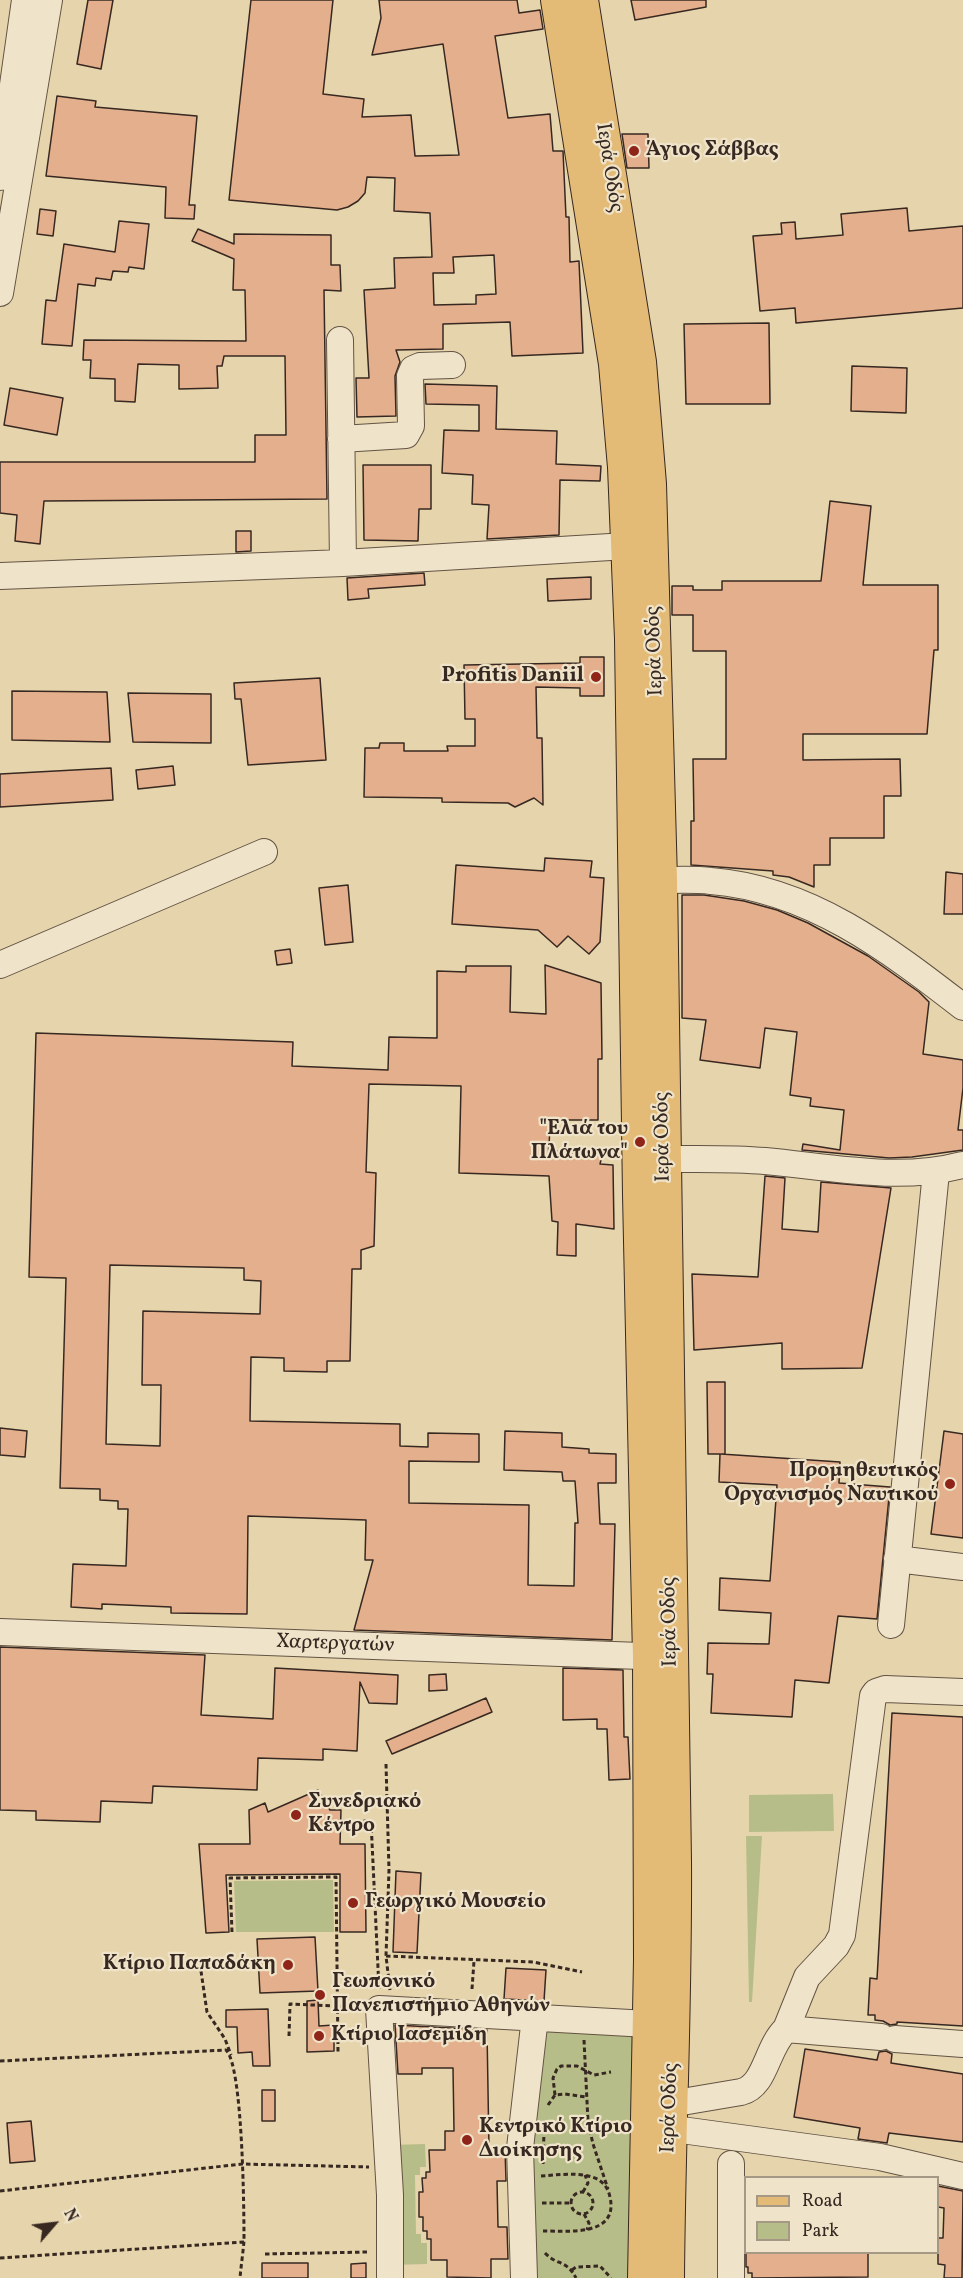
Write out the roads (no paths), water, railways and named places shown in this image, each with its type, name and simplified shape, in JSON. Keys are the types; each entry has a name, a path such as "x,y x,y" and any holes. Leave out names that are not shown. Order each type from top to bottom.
{"main road":[{"name":"Ιερά Οδός","path":"557,0 616,371 624,467 631,639 639,1194 660,1657 675,1914 674,2017 644,2278"},
{"name":"Ιερά Οδός","path":"582,0 640,362 645,408 654,584 661,880 664,1159 660,1657 651,1873 648,2024 662,2119 668,2278"}],"street":[{"path":"0,177 25,0"},
{"path":"0,293 49,0"},
{"path":"340,340 343,562"},
{"path":"342,439 406,435 411,426 410,376 412,369 420,366 452,365"},
{"path":"0,576 343,562 627,546"},
{"path":"0,965 264,852"},
{"path":"661,880 737,884 768,892 828,914 897,956 963,1007"},
{"path":"664,1159 753,1160 900,1174 936,1172 962,1165"},
{"path":"891,1625 936,1172"},
{"path":"897,1559 963,1567"},
{"name":"Χαρτεργατών","path":"0,1632 660,1657"},
{"path":"662,2119 751,2089 758,2081 775,2042 786,2029 807,1977 836,1946 842,1935 873,1696 876,1692 885,1689 963,1692"},
{"path":"390,2278 385,2009 648,2024"},
{"path":"524,2278 531,2176 520,2148 535,2017"},
{"path":"786,2029 963,2044"},
{"path":"662,2119 871,2155 963,2176"},
{"path":"731,2164 731,2278"}],"place":[{"name":"Άγιος Σάββας","path":"634,151"},
{"name":"Profitis Daniil","path":"596,677"},
{"name":"\"Ελιά του Πλάτωνα\"","path":"640,1142"},
{"name":"Προμηθευτικός Οργανισμός Ναυτικού","path":"950,1484"},
{"name":"Συνεδριακό Κέντρο","path":"296,1815"},
{"name":"Γεωργικό Μουσείο","path":"353,1903"},
{"name":"Κτίριο Παπαδάκη","path":"288,1965"},
{"name":"Γεωπονικό Πανεπιστήμιο Αθηνών","path":"320,1995"},
{"name":"Κτίριο Ιασεμίδη","path":"319,2036"},
{"name":"Κεντρικό Κτίριο Διοίκησης","path":"467,2140"}]}
